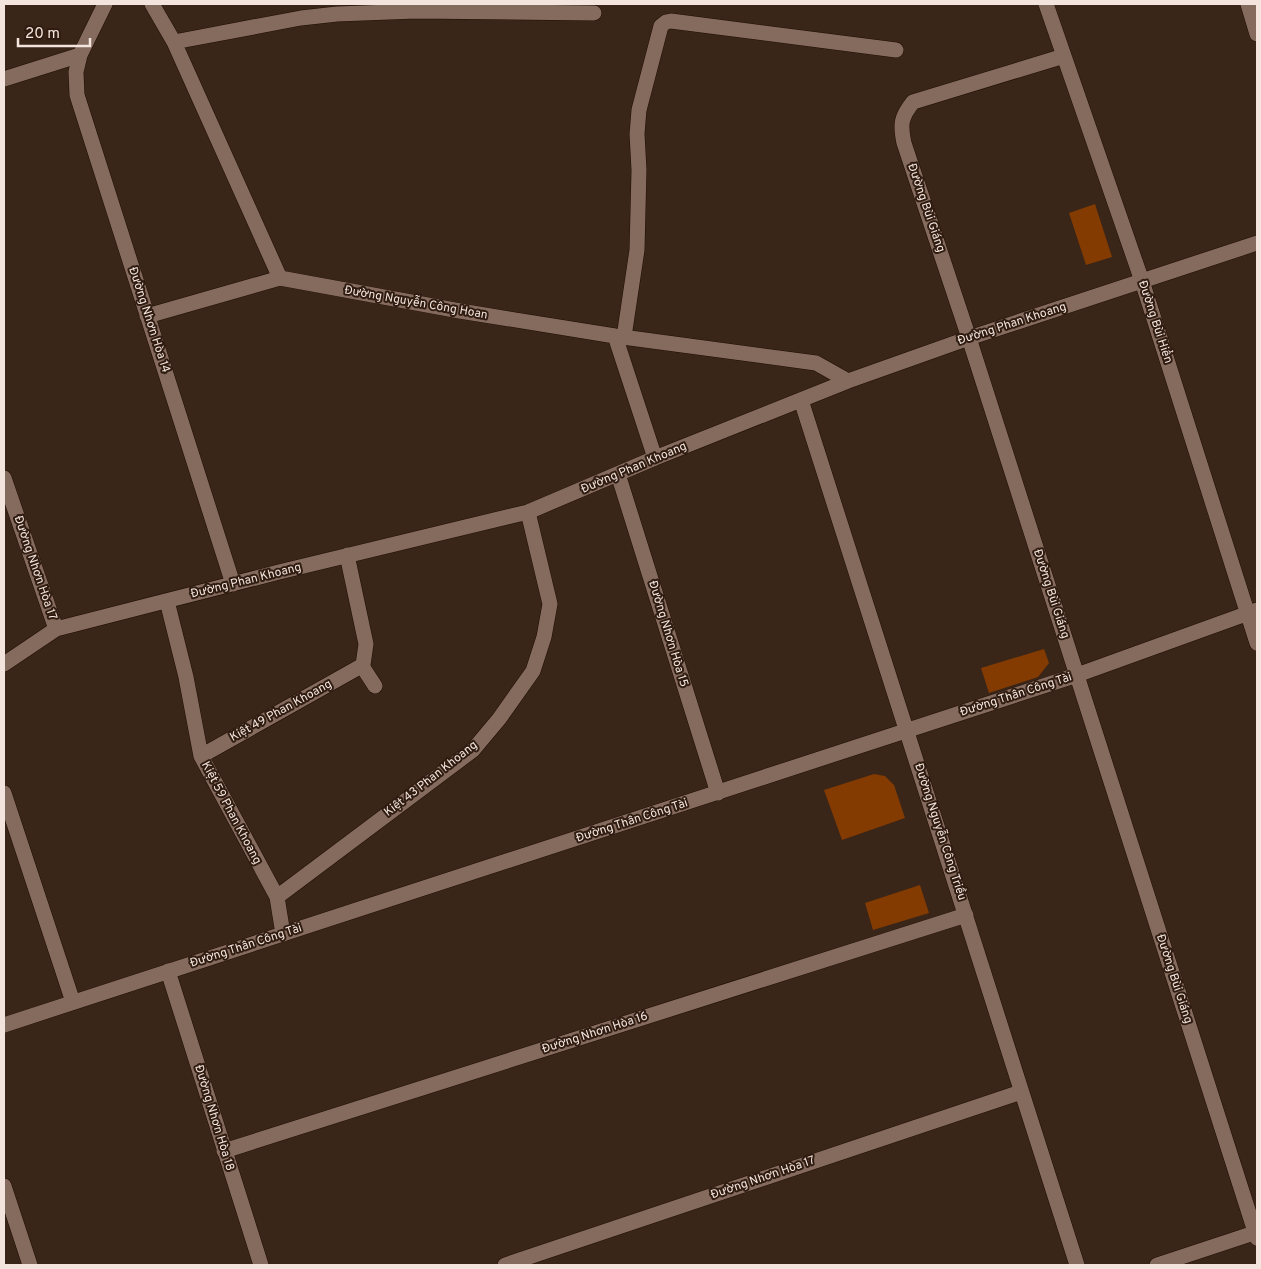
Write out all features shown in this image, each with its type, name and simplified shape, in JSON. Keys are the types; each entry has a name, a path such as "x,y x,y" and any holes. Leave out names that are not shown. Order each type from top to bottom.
{"street":[{"path":"4,79 80,55 105,4"},
{"path":"148,316 280,278 174,42 152,4"},
{"name":"Đường Bùi Hiển","path":"1046,4 1142,281 1252,612 1257,642"},
{"path":"1248,4 1257,34"},
{"path":"174,42 301,18 337,14 416,11 594,13"},
{"path":"655,458 619,337 637,250 639,170 637,134 639,110 661,26 671,21 896,50"},
{"name":"Đường Nhơn Hòa 14","path":"80,55 76,72 77,95 233,584"},
{"name":"Đường Bùi Giáng","path":"1064,56 913,102 905,112 901,128 1257,1234"},
{"name":"Đường Phan Khoang","path":"4,664 56,629 528,512 848,380 1257,243"},
{"name":"Đường Nguyễn Công Hoan","path":"280,278 460,311 619,337 816,363 848,380"},
{"name":"Đường Nguyễn Công Triều","path":"802,400 1076,1265"},
{"name":"Đường Nhơn Hòa 15","path":"618,474 718,793"},
{"name":"Đường Nhơn Hòa 17","path":"4,478 56,629"},
{"name":"Kiệt 43 Phan Khoang","path":"277,897 473,750 499,720 534,671 544,637 550,604 528,512"},
{"path":"347,556 366,644 362,666 375,686"},
{"name":"Kiệt 59 Phan Khoang","path":"167,601 186,677 201,756 277,897 283,934"},
{"name":"Đường Thân Công Tài","path":"4,1025 1077,675 1252,612"},
{"name":"Kiệt 49 Phan Khoang","path":"201,756 362,666"},
{"path":"4,793 73,1002"},
{"name":"Đường Nhơn Hòa 16","path":"224,1151 966,915"},
{"name":"Đường Nhơn Hòa 18","path":"168,971 261,1265"},
{"name":"Đường Nhơn Hòa 17","path":"505,1265 1021,1092"},
{"path":"4,1186 30,1265"},
{"path":"1157,1265 1257,1234"}],"building":[{"path":"1095,204 1112,257 1086,265 1069,213"},
{"path":"1044,649 1049,663 1038,677 989,693 981,668"},
{"path":"874,774 885,776 894,785 905,818 842,840 824,790"},
{"path":"920,885 929,913 873,930 865,903"}]}
